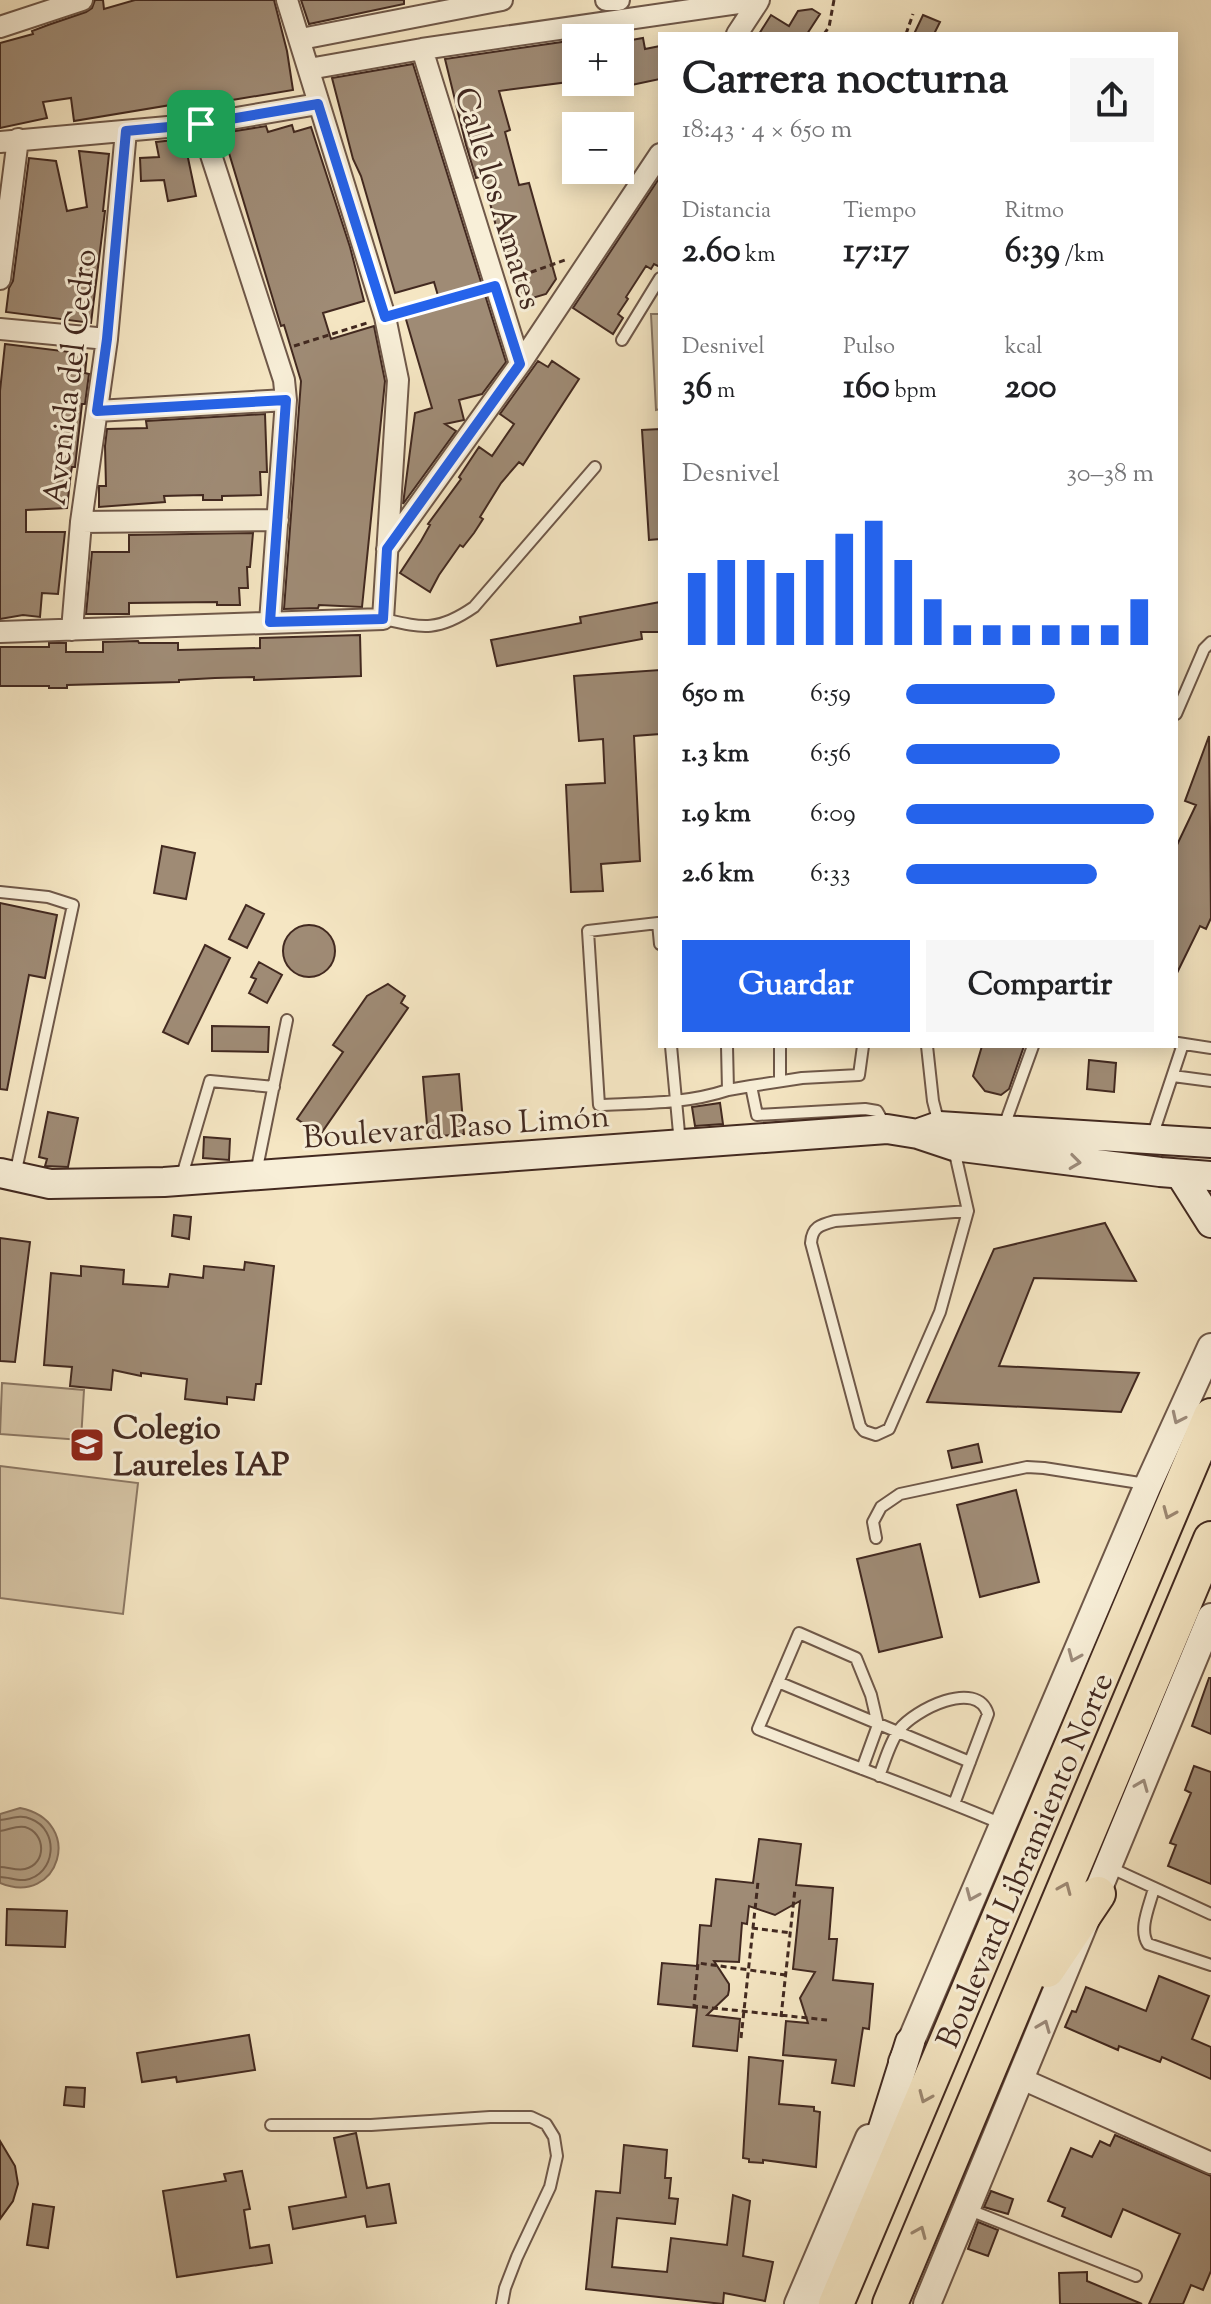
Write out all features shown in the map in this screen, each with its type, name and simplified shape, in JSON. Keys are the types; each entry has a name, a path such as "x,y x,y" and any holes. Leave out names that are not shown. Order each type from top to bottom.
{"highway":[{"name":"Boulevard Libramiento Norte","path":"836,2304 1211,1416"},
{"name":"Boulevard Libramiento Norte","path":"890,2304 1211,1539"},
{"path":"1003,2037 1103,1881"}],"main road":[{"name":"Boulevard Paso Limón","path":"7,1175 50,1184 181,1181 887,1129 1000,1139 1151,1138 1211,1143"},
{"name":"Boulevard Paso Limón","path":"1000,1139 1180,1174 1211,1176"},
{"path":"1180,1174 1211,1223"},
{"path":"816,2304 858,2208 910,2042"}],"street":[{"path":"0,27 82,0"},
{"path":"0,632 383,619 398,380 385,317 287,0"},
{"path":"301,39 502,0"},
{"path":"309,69 422,49 758,1"},
{"path":"738,32 758,1"},
{"name":"Calle los Amates","path":"422,49 520,364"},
{"path":"0,279 9,140 201,124 318,104"},
{"path":"201,124 284,380 286,400 270,622"},
{"name":"Avenida del Cedro","path":"72,630 81,522 107,339 126,131"},
{"path":"387,549 520,364 658,157"},
{"path":"0,329 107,339"},
{"path":"97,411 286,400"},
{"path":"81,522 278,520"},
{"path":"798,2304 1148,1485 1211,1347"},
{"path":"927,2304 1211,1617"},
{"path":"1022,2079 1211,2163"}],"lane":[{"path":"622,340 658,281"},
{"path":"383,619 418,627 451,623 474,607 595,467"},
{"path":"1178,709 1204,649 1211,642"},
{"path":"0,892 48,897 73,905 7,1175"},
{"path":"658,923 588,931 599,1105 676,1102 780,1081 859,1075 863,1048"},
{"path":"256,1175 287,1020"},
{"path":"1151,1138 1173,1076 1179,1043 1211,1048"},
{"path":"671,1048 680,1144"},
{"path":"727,1048 728,1090"},
{"path":"780,1048 780,1081"},
{"path":"927,1048 937,1135 968,1211 940,1312 889,1429 876,1435 864,1431 860,1426 811,1243 811,1233 818,1226 835,1221 968,1211"},
{"path":"1000,1139 1032,1048"},
{"path":"1173,1076 1211,1081"},
{"path":"181,1181 210,1081 274,1087"},
{"path":"751,1086 757,1115 865,1109 877,1111 887,1129"},
{"path":"876,1538 873,1522 881,1507 900,1494 1027,1467 1148,1485"},
{"path":"862,1769 878,1725 871,1695 856,1658 799,1633 758,1729 1002,1824"},
{"path":"778,1682 970,1762"},
{"path":"879,1776 897,1733 911,1716 960,1697 976,1699 985,1705 988,1714 954,1804"},
{"path":"1103,1881 1154,1888 1211,1914"},
{"path":"1154,1888 1143,1932 1144,1940 1211,1965"},
{"path":"271,2125 371,2125 490,2117 531,2117 546,2124 554,2137 557,2156 550,2187 517,2257 502,2304"},
{"path":"966,2208 1136,2276"}],"path":[{"path":"825,32 834,0"},
{"path":"907,32 913,14"},
{"path":"275,352 495,286 600,248"},
{"path":"741,2038 758,1882"},
{"path":"781,2017 795,1889"},
{"path":"752,1928 791,1933"},
{"path":"786,1975 698,1963 694,2006 827,2020"}],"shaded area":[{"path":"651,314 658,314 656,410"},
{"path":"2,1383 84,1390 81,1440 0,1434"},
{"path":"0,1466 138,1483 123,1614 0,1598"}],"water":[{"path":"20,1808 41,1816 53,1829 58,1844 57,1860 50,1874 37,1884 21,1887 0,1883 0,1814"}],"building":[{"path":"95,0 103,0 104,9 135,0 274,0 293,90 184,108 183,103 74,121 71,98 43,102 47,118 0,128 0,43 33,34 32,31 86,12"},
{"path":"301,0 404,0 404,4 309,24"},
{"path":"812,9 820,14 808,32 760,32 771,15 789,26 798,11"},
{"path":"923,15 940,22 935,32 915,32"},
{"path":"643,38 645,49 658,46 658,79 634,84 634,40"},
{"path":"562,42 562,83 499,91 510,130 505,132 519,185 529,183 556,279 546,294 519,302 502,229 497,230 483,176 476,178 445,59"},
{"path":"413,64 506,362 482,394 459,400 464,420 445,424 456,431 403,504 415,413 432,408 405,316 441,306 434,282 395,293 361,176 353,159 332,78"},
{"path":"292,125 294,132 311,127 364,301 323,313 331,339 374,326 385,381 362,607 319,605 318,608 284,609 301,381 284,325 281,326 223,133 266,126 268,132"},
{"path":"184,139 196,196 168,201 164,180 141,181 140,158 159,157 156,142"},
{"path":"79,151 109,154 91,323 6,312 29,158 56,161 67,211 87,207"},
{"path":"658,180 658,266 654,264 651,269 646,266 626,297 628,299 618,314 623,318 613,334 573,308"},
{"path":"5,344 87,354 85,373 89,374 67,508 26,510 26,532 65,532 58,594 42,593 40,617 23,615 0,619 0,391"},
{"path":"538,361 548,367 552,361 579,379 523,465 519,462 501,483 474,533 463,547 460,545 430,592 400,573 479,447 492,456 514,424 500,414"},
{"path":"265,414 267,472 260,472 261,495 222,496 222,500 203,500 203,495 164,496 165,502 99,507 99,486 106,486 107,429 147,428 146,421"},
{"path":"658,429 658,539 649,540 642,430"},
{"path":"253,533 250,567 247,567 248,588 239,588 240,605 217,605 217,602 129,603 129,614 86,614 92,552 129,552 129,535"},
{"path":"658,602 658,632 641,632 642,639 497,666 491,640 581,623 580,617"},
{"path":"360,635 361,676 254,680 254,677 215,678 67,685 67,688 0,686 0,647 49,647 49,643 66,643 66,652 103,652 103,642 138,641 178,643 178,650 260,648 260,638"},
{"path":"658,670 658,734 634,736 640,861 601,864 603,891 571,892 566,785 605,783 603,739 579,741 574,676"},
{"path":"1209,736 1211,918 1206,929 1200,926 1178,971 1178,843 1196,805 1185,801"},
{"path":"162,846 195,853 186,899 154,893"},
{"path":"0,903 57,915 45,978 29,975 7,1090 0,1089"},
{"path":"246,905 264,914 247,948 229,939"},
{"path":"309,925 328,932 335,951 328,970 309,977 290,970 283,951 290,932"},
{"path":"205,945 230,958 188,1044 163,1032"},
{"path":"259,962 282,975 267,1003 249,993 256,979 251,977"},
{"path":"388,984 405,996 401,1003 408,1008 320,1135 297,1119 343,1052 333,1045 367,996"},
{"path":"212,1026 269,1027 268,1052 212,1051"},
{"path":"981,1048 1023,1048 1009,1089 1001,1095 985,1091 973,1076"},
{"path":"1089,1060 1116,1063 1114,1092 1087,1089"},
{"path":"459,1074 464,1134 428,1137 423,1077"},
{"path":"720,1103 723,1124 695,1126 692,1107"},
{"path":"48,1112 78,1118 68,1167 45,1166 47,1159 39,1157"},
{"path":"204,1137 230,1139 229,1160 203,1158"},
{"path":"174,1215 191,1217 189,1239 172,1236"},
{"path":"1105,1223 1136,1281 1034,1278 999,1366 1139,1373 1121,1412 927,1402 994,1249"},
{"path":"0,1238 30,1242 15,1362 0,1361"},
{"path":"245,1262 274,1266 261,1384 256,1384 254,1400 227,1397 227,1404 185,1399 187,1379 141,1373 141,1376 113,1370 111,1390 70,1386 72,1367 44,1365 51,1273 81,1276 81,1266 124,1270 123,1284 168,1287 170,1274 203,1278 204,1266 244,1270"},
{"path":"978,1444 982,1462 952,1468 948,1451"},
{"path":"1016,1490 1039,1582 980,1597 957,1505"},
{"path":"920,1544 942,1637 879,1652 857,1559"},
{"path":"1211,1678 1211,1734 1192,1726"},
{"path":"1194,1766 1211,1772 1211,1884 1168,1866 1176,1845 1170,1843 1191,1793 1185,1790"},
{"path":"759,1839 801,1844 796,1885 833,1888 829,1939 837,1939 833,1980 873,1984 869,2029 863,2028 854,2086 832,2083 836,2060 783,2055 786,2021 808,2023 800,1998 815,1972 793,1969 800,1901 775,1915 749,1906 747,1924 742,1923 739,1962 714,1961 729,1984 729,1990 728,1995 707,2015 740,2019 737,2051 693,2046 697,2008 658,2004 662,1963 697,1966 700,1925 711,1926 716,1879 753,1883"},
{"path":"7,1909 67,1911 65,1947 6,1945"},
{"path":"1159,1976 1209,1996 1192,2039 1211,2047 1211,2079 1162,2057 1160,2062 1119,2046 1118,2050 1065,2027 1072,2011 1076,2012 1086,1987 1146,2011"},
{"path":"249,2035 255,2070 177,2082 176,2077 142,2082 137,2053"},
{"path":"749,2057 783,2061 779,2104 814,2107 814,2111 820,2112 816,2167 763,2160 763,2163 749,2162 749,2159 743,2158"},
{"path":"66,2087 85,2088 84,2107 64,2105"},
{"path":"356,2133 367,2188 389,2184 396,2223 367,2227 365,2216 293,2229 289,2207 346,2197 334,2138"},
{"path":"1115,2135 1211,2176 1211,2271 1203,2290 1191,2285 1183,2304 1149,2304 1180,2234 1123,2209 1111,2237 1062,2216 1065,2208 1048,2201 1071,2148 1092,2157 1100,2141 1110,2146"},
{"path":"0,2141 15,2166 18,2184 13,2201 0,2219"},
{"path":"624,2145 667,2150 665,2178 671,2178 669,2198 678,2199 675,2224 617,2218 612,2267 667,2272 671,2238 727,2245 733,2195 750,2201 743,2256 773,2262 765,2301 724,2293 723,2304 586,2289 596,2191 620,2193"},
{"path":"242,2171 250,2209 244,2210 250,2248 269,2245 272,2263 177,2277 163,2191 226,2181 224,2174"},
{"path":"991,2191 1013,2199 1008,2214 984,2207"},
{"path":"33,2204 54,2207 48,2248 27,2245"},
{"path":"978,2222 998,2230 988,2256 968,2249"},
{"path":"1087,2272 1087,2281 1142,2304 1060,2304 1059,2273"}],"place":[{"name":"Colegio Laureles IAP","path":"87,1445"}],"route":[{"path":"318,104 385,317 495,286 520,364 387,549 383,619 270,622 286,400 97,411 107,339 126,131 201,124 318,104"}]}
